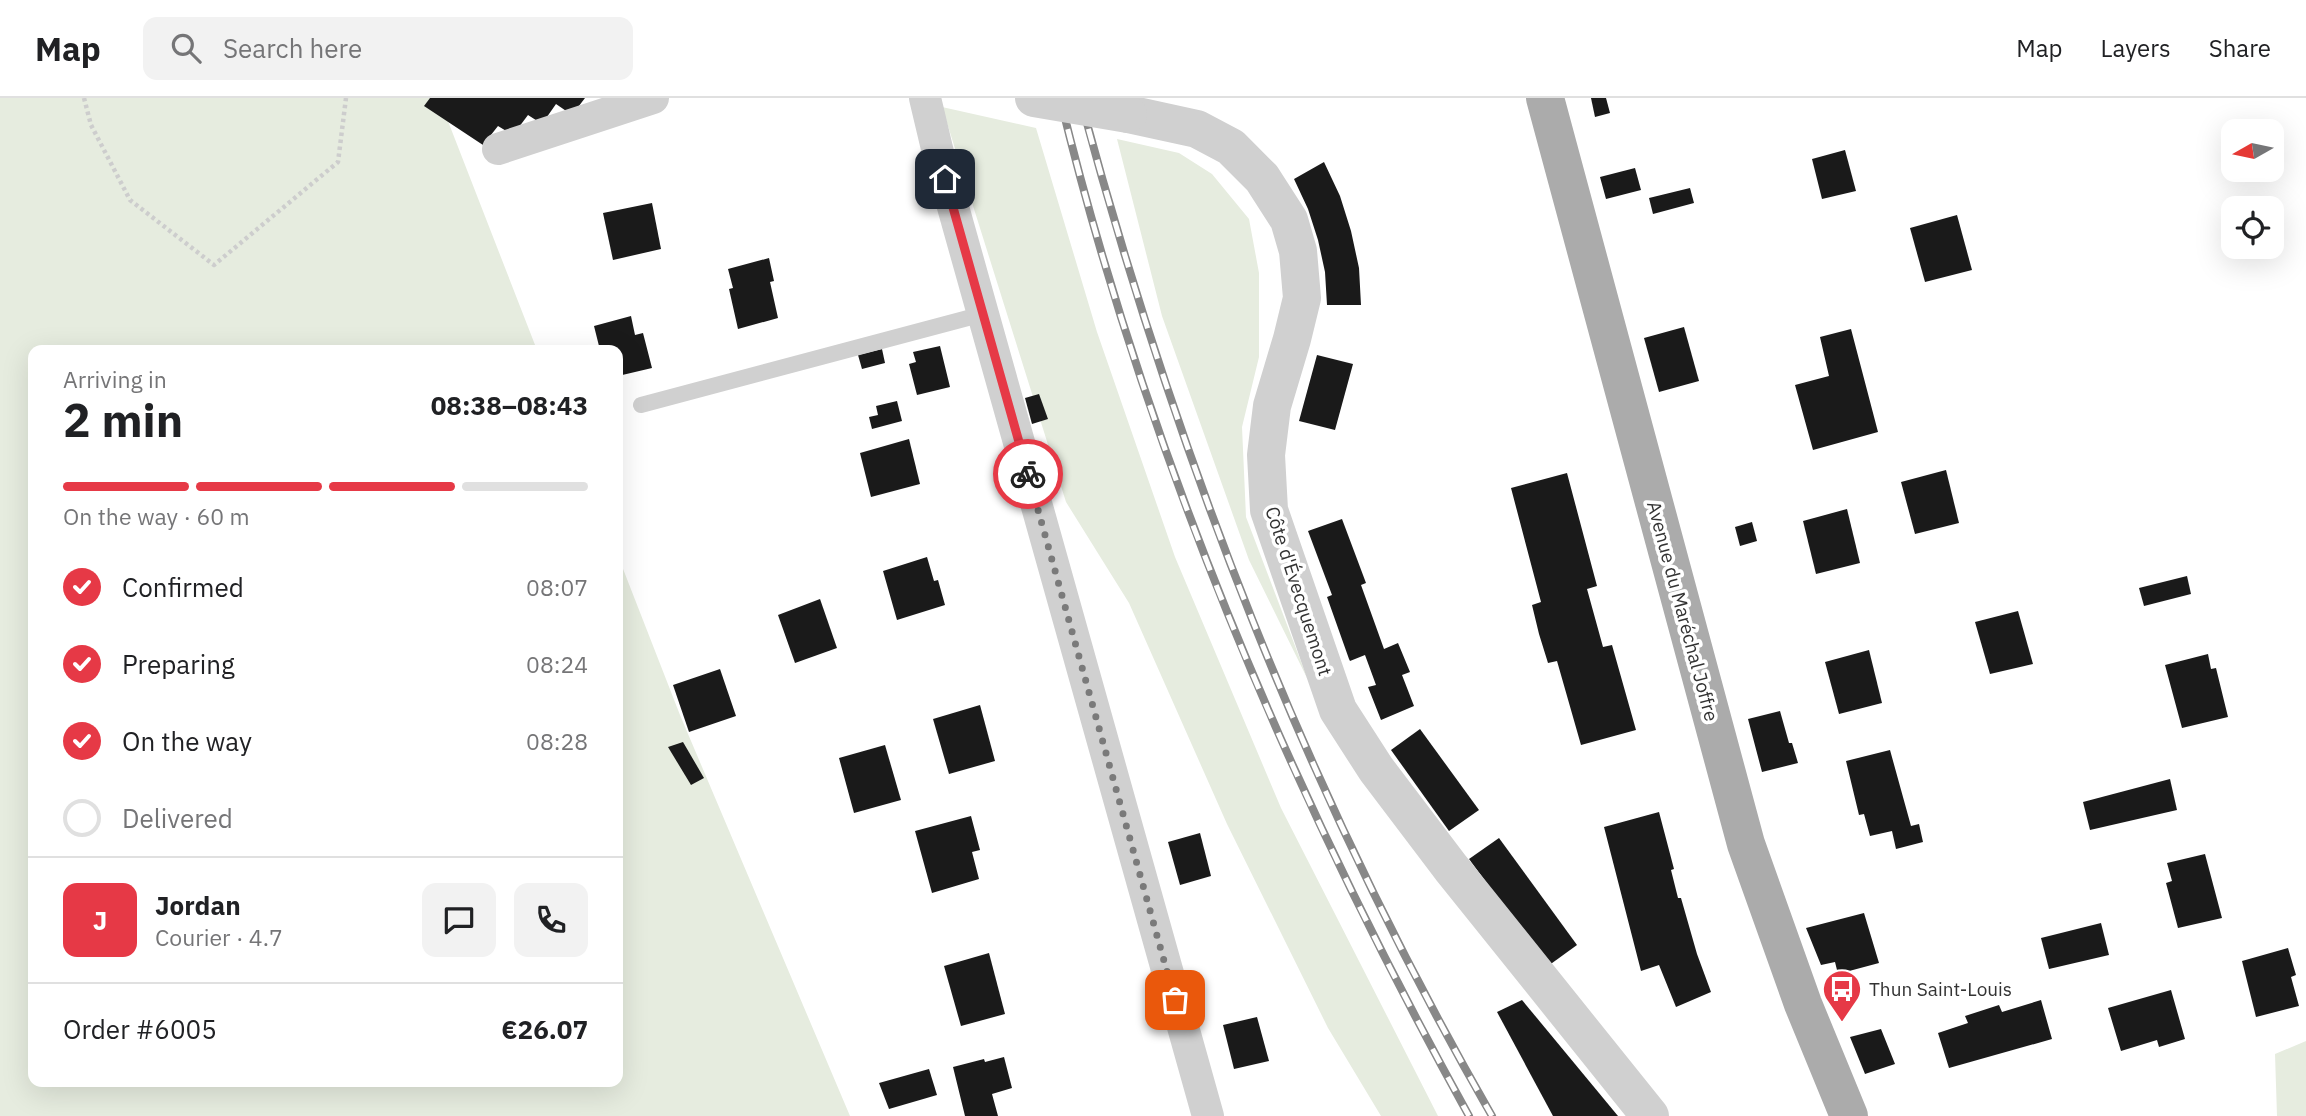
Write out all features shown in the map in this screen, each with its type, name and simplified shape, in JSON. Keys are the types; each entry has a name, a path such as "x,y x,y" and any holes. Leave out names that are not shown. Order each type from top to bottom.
{"main road":[{"name":"Avenue du Maréchal Joffre","path":"1545,98 1746,844 1803,1004 1849,1116"}],"street":[{"path":"498,149 653,98"},
{"path":"925,98 939,157 1208,1116"},
{"name":"Côte d'Évecquemont","path":"1034,98 1197,129 1231,147 1262,178 1289,220 1298,251 1302,298 1272,406 1266,456 1269,510 1338,710 1376,769 1451,868 1650,1116"}],"lane":[{"path":"641,405 983,314"}],"path":[{"path":"84,98 91,125 130,200 214,265 338,162 346,98"}],"shaded area":[{"path":"0,98 439,98 535,345 28,345 28,1087 623,1087 623,569 680,715 850,1116 0,1116"},
{"path":"942,107 1036,128 1097,332 1175,557 1281,808 1438,1116 1381,1116 1328,1028 1227,824 1129,603 1066,502"},
{"path":"1117,139 1179,153 1212,174 1249,219 1259,273 1259,357 1242,427 1246,517 1308,680 1249,560 1162,316"},
{"path":"2306,1041 2306,1116 2277,1116 2275,1054"}],"building":[{"path":"430,98 585,98 572,115 556,104 542,124 528,115 513,135 498,126 483,145 424,106"},
{"path":"1591,98 1606,98 1610,113 1595,117"},
{"path":"1845,150 1856,191 1822,199 1812,159"},
{"path":"1324,162 1340,196 1351,231 1359,268 1361,305 1327,305 1325,272 1318,240 1294,179"},
{"path":"1635,168 1641,190 1606,199 1600,177"},
{"path":"1690,188 1694,203 1653,214 1649,198"},
{"path":"652,203 661,249 613,260 603,213"},
{"path":"1957,215 1972,270 1925,282 1910,228"},
{"path":"769,258 774,281 770,282 778,318 738,329 729,289 733,288 728,269"},
{"path":"631,316 635,335 643,333 652,368 623,375 623,345 599,345 594,326"},
{"path":"1684,327 1699,381 1659,392 1644,338"},
{"path":"1851,329 1878,432 1813,450 1795,385 1829,376 1820,337"},
{"path":"940,346 950,387 917,395 909,364 916,362 913,352"},
{"path":"882,349 885,363 862,369 858,355"},
{"path":"1317,355 1353,364 1335,430 1299,421"},
{"path":"1039,394 1048,419 1032,424 1025,398"},
{"path":"897,401 902,421 872,429 869,417 878,415 876,406"},
{"path":"909,439 920,484 871,497 860,453"},
{"path":"1946,470 1959,523 1915,534 1901,482"},
{"path":"1567,473 1597,586 1587,589 1603,647 1612,645 1636,730 1581,745 1557,661 1548,663 1539,634 1532,605 1541,602 1511,488"},
{"path":"1847,509 1860,563 1816,574 1803,521"},
{"path":"1342,519 1366,583 1361,585 1384,649 1398,643 1410,672 1402,675 1414,706 1381,720 1368,687 1376,685 1365,655 1350,661 1349,659 1327,597 1332,595 1308,531"},
{"path":"1752,522 1757,541 1740,546 1735,527"},
{"path":"927,557 934,581 938,580 945,605 897,620 883,571"},
{"path":"2187,576 2191,594 2144,606 2139,588"},
{"path":"820,599 837,648 795,663 778,615"},
{"path":"2018,611 2033,664 1990,674 1975,622"},
{"path":"1869,650 1882,703 1839,714 1825,662"},
{"path":"2208,654 2211,669 2216,668 2228,717 2182,728 2165,665"},
{"path":"720,669 736,716 689,732 673,685"},
{"path":"980,705 995,761 949,774 933,719"},
{"path":"1780,711 1798,763 1762,772 1748,719"},
{"path":"1420,729 1479,810 1449,831 1391,750"},
{"path":"683,742 704,778 691,785 668,747"},
{"path":"885,745 901,800 854,813 839,758"},
{"path":"1890,750 1911,826 1919,824 1923,842 1896,849 1892,831 1870,836 1864,814 1859,815 1846,761"},
{"path":"2170,779 2177,810 2090,830 2083,802"},
{"path":"1659,812 1674,869 1671,870 1678,898 1681,898 1711,992 1676,1007 1659,965 1641,971 1604,827"},
{"path":"971,816 980,850 972,852 979,879 932,893 915,831"},
{"path":"1200,833 1211,876 1180,885 1168,842"},
{"path":"1499,838 1577,945 1548,966 1469,859"},
{"path":"2205,854 2222,918 2178,928 2166,883 2172,881 2167,863"},
{"path":"1864,913 1879,963 1838,974 1835,962 1821,965 1806,928"},
{"path":"2101,923 2109,955 2049,969 2041,938"},
{"path":"2288,948 2296,975 2291,977 2299,1006 2256,1017 2242,961"},
{"path":"989,953 1005,1014 961,1026 944,966"},
{"path":"2171,990 2185,1039 2159,1047 2157,1040 2121,1051 2108,1008"},
{"path":"1522,1000 1618,1116 1553,1116 1497,1012"},
{"path":"2041,1000 2052,1039 1949,1068 1938,1033 1968,1023 1965,1016 1999,1005 2002,1012"},
{"path":"1257,1017 1269,1061 1234,1069 1223,1025"},
{"path":"1881,1029 1895,1064 1865,1074 1850,1037"},
{"path":"1004,1057 1012,1088 992,1094 998,1116 965,1116 953,1067"},
{"path":"929,1069 937,1095 889,1109 879,1083"}],"railway":[{"path":"1060,98 1095,231 1136,363 1181,493 1230,620 1284,747 1342,871 1469,1116"},
{"path":"1080,98 1159,363 1204,493 1253,620 1306,747 1363,871 1425,994 1492,1116"}],"way so far":[{"path":"1028,474 1175,1000"}],"place":[{"name":"Thun Saint-Louis","path":"1842,1023"}],"route":[{"path":"945,179 1028,474"}]}
